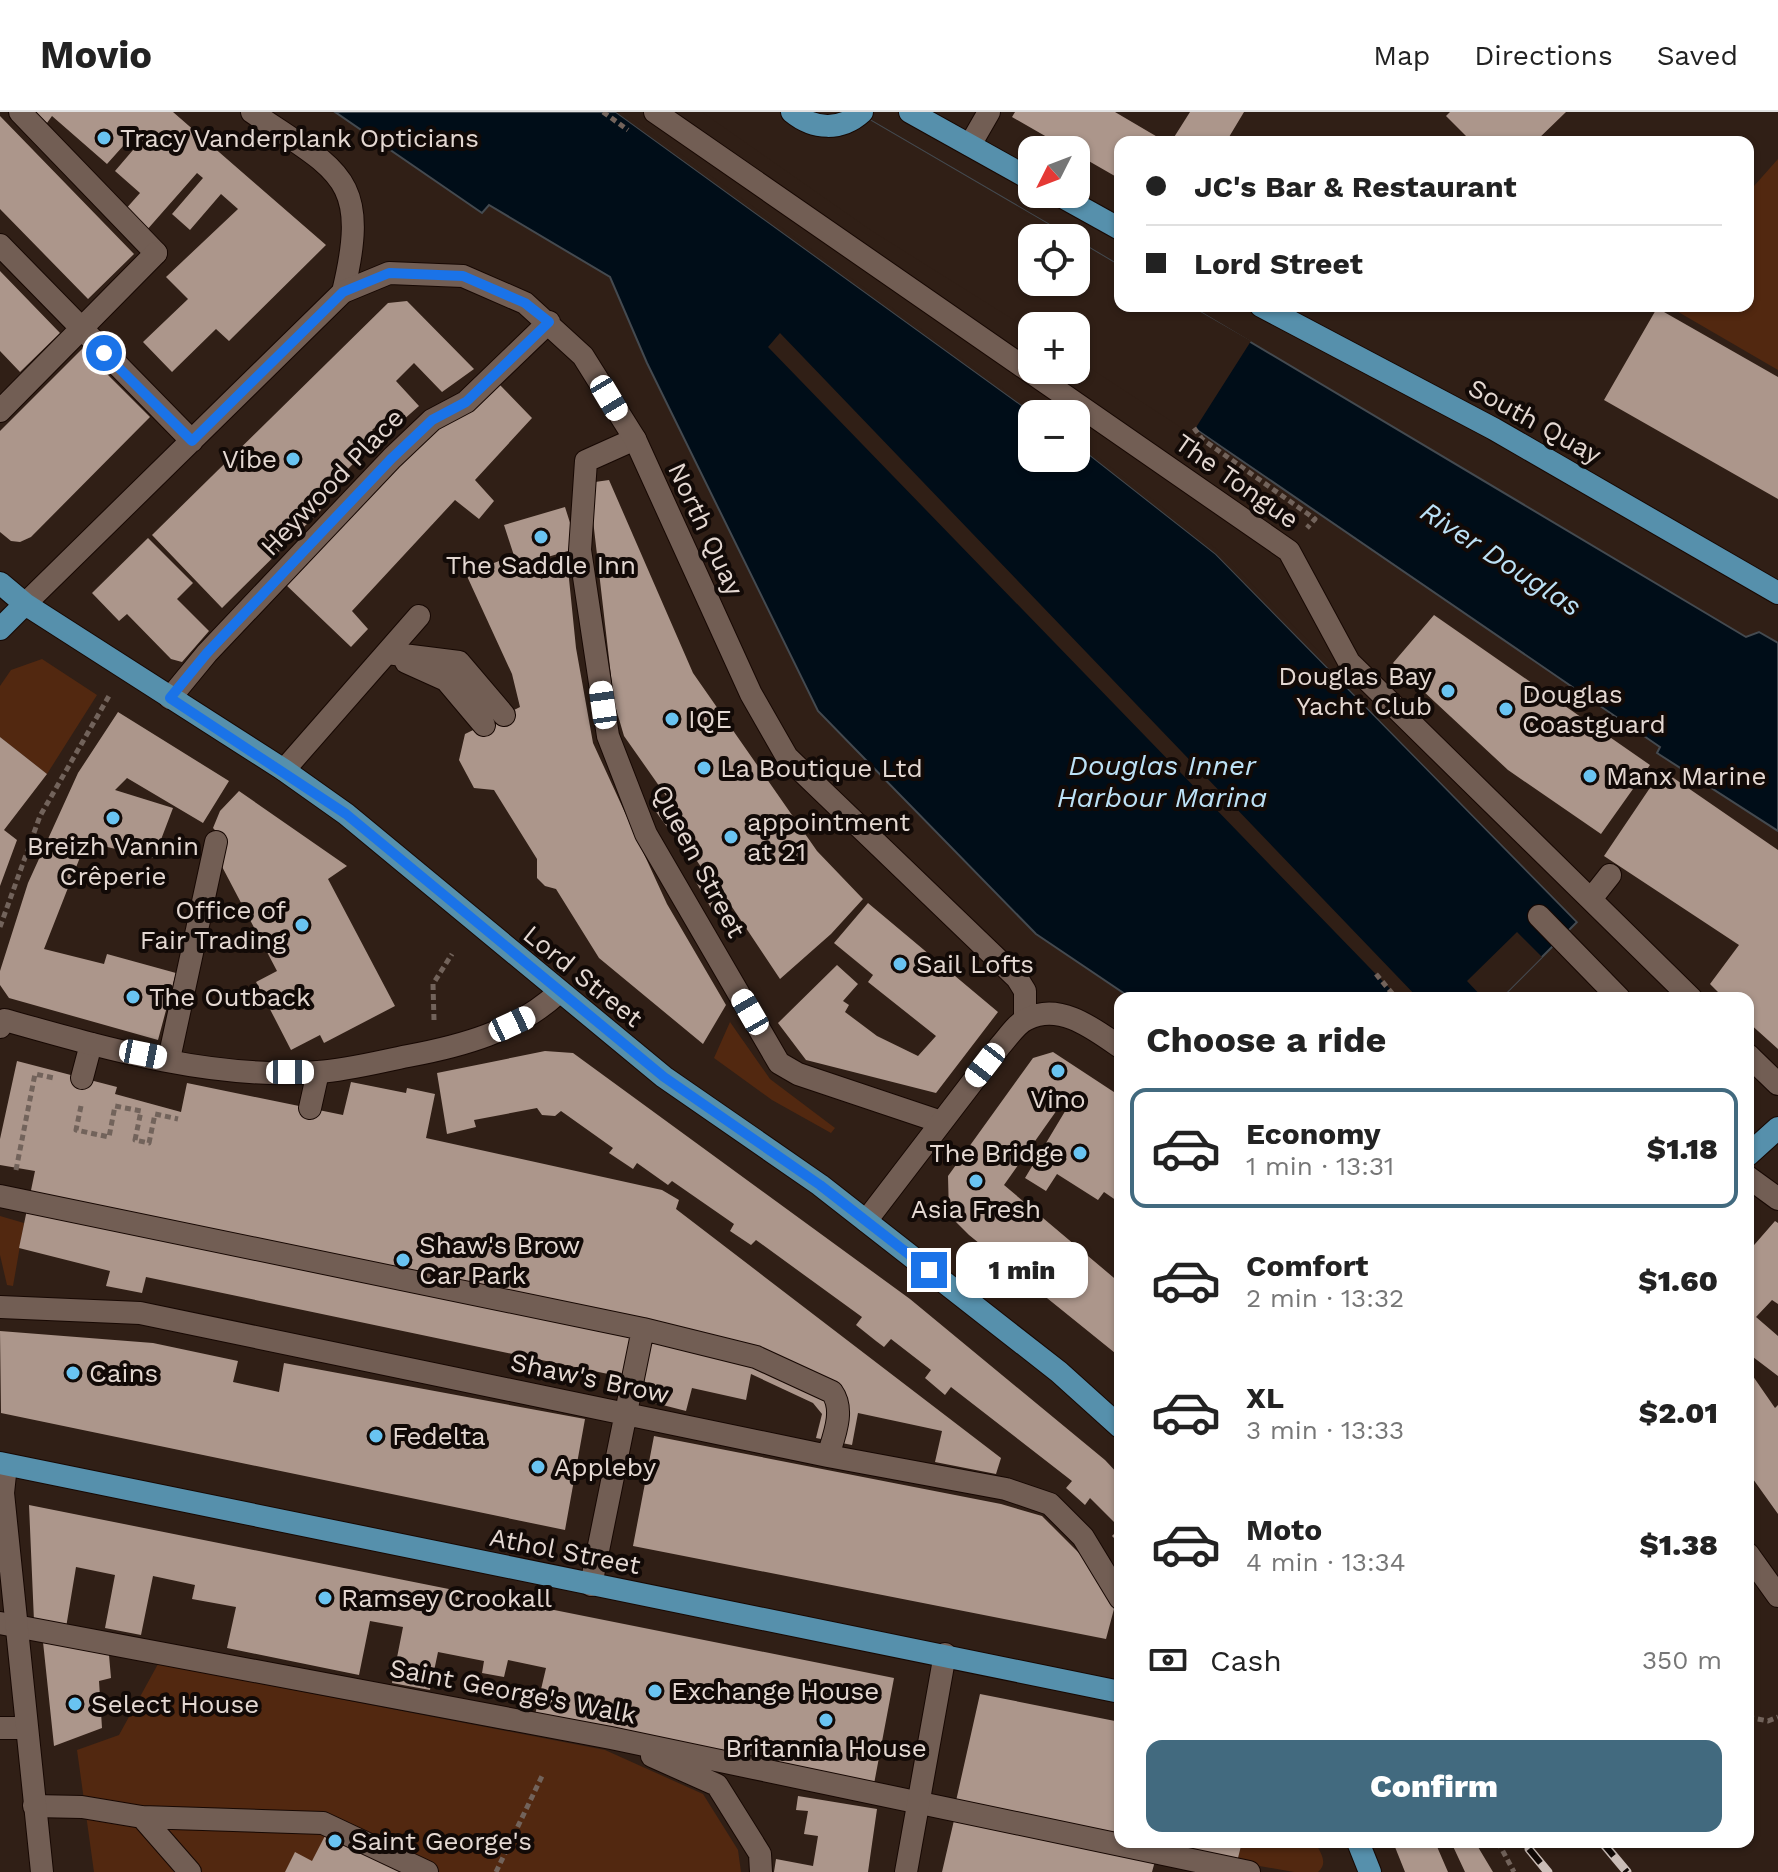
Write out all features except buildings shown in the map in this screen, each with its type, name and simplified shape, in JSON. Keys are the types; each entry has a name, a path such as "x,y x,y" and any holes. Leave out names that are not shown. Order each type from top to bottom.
{"main road":[{"path":"792,112 814,125 828,127 843,124 862,112"},
{"path":"910,112 1018,172"},
{"path":"1082,208 1114,226"},
{"name":"South Quay","path":"1272,312 1494,429 1778,593"},
{"name":"Lord Street","path":"0,583 25,604 284,770 346,814 558,993 664,1077 866,1221 1059,1372 1114,1422"},
{"path":"0,629 25,604"},
{"path":"1754,1150 1778,1128"},
{"name":"Athol Street","path":"3,1464 1114,1690"},
{"path":"1360,1848 1370,1872"}],"street":[{"path":"2,404 82,331 156,253 20,112"},
{"path":"25,604 343,292 355,225 350,196 333,168 252,112"},
{"name":"The Tongue","path":"655,112 1289,551 1349,662 1685,992"},
{"path":"970,145 989,112"},
{"path":"0,245 192,441"},
{"name":"North Quay","path":"343,292 389,273 463,276 525,303 583,356 635,439 751,694 787,757 1017,978 1025,991 1025,1019"},
{"name":"Heywood Place","path":"170,698 207,653 392,458 432,420 466,402 549,322"},
{"name":"Queen Street","path":"635,439 586,461 580,550 608,736 646,834 779,1063 798,1074 941,1122"},
{"path":"284,770 419,616"},
{"path":"387,653 459,662 494,720"},
{"path":"169,1059 216,842"},
{"path":"1591,899 1610,875"},
{"path":"1539,916 1613,992"},
{"path":"2,1021 91,1044 169,1059 262,1071 318,1072 448,1049 536,1012 558,993"},
{"path":"866,1221 1025,1019 1045,1014 1065,1016 1085,1023 1114,1043"},
{"path":"82,1078 91,1044"},
{"path":"1754,1061 1778,1084"},
{"path":"310,1108 318,1072"},
{"path":"1754,1181 1778,1199"},
{"path":"0,1196 643,1329 756,1357 832,1392 838,1401 839,1411 828,1456"},
{"name":"Shaw's Brow","path":"0,1307 140,1313 828,1456 1006,1489 1050,1504 1083,1537 1114,1588"},
{"path":"591,1585 643,1329"},
{"path":"3,1464 7,1624 25,1728 42,1872"},
{"path":"1754,1568 1778,1596"},
{"name":"Saint George's Walk","path":"7,1624 611,1738 920,1802 1168,1863 1249,1872"},
{"path":"906,1872 945,1654"},
{"path":"0,1728 25,1728"},
{"path":"611,1738 717,1785 760,1854 761,1872"},
{"path":"34,1806 82,1807 142,1817 323,1823 427,1872"},
{"path":"142,1817 190,1872"}],"path":[{"path":"1194,428 1202,439 1315,519 1289,551"},
{"path":"0,927 40,816 109,696"},
{"path":"436,1029 431,1000 433,984 452,954"},
{"path":"1376,974 1391,992"},
{"path":"16,1168 35,1074 57,1078"},
{"path":"110,1131 115,1106 141,1111 135,1140 149,1143 155,1114 178,1119"},
{"path":"1754,1718 1768,1721 1778,1717"},
{"path":"496,1872 543,1774"},
{"path":"1501,1848 1514,1872"}],"shaded area":[{"path":"1778,159 1778,370 1678,312 1754,312 1754,186"},
{"path":"42,659 97,695 47,774 0,737 0,686 11,670"},
{"path":"730,1022 770,1079 835,1128 831,1133 772,1100 714,1058"},
{"path":"0,1216 24,1223 13,1286 7,1285 0,1255"},
{"path":"158,1664 605,1750 703,1794 738,1850 741,1872 94,1872 77,1750 119,1735"},
{"path":"1240,1848 1318,1848 1323,1865 1318,1872 1294,1872 1237,1862"}],"water":[{"name":"Douglas Inner Harbour Marina","path":"335,112 616,112 1018,402 1018,472 1090,472 1090,455 1216,554 1577,922 1507,992 1122,992 1036,934 818,711 647,363 610,277 489,205 482,213"},
{"name":"River Douglas","path":"856,112 1048,224 1018,224 1018,296 1090,296 1090,248 1114,262 1114,312 1200,312 1746,637 1759,632 1778,643 1778,831 1657,753 1660,747 1194,428 1090,338 1090,312 1020,312"}],"pier":[{"path":"616,112 623,112 1019,400 1018,402"},
{"path":"702,112 856,112 1048,224 1018,224 1018,296 1090,296 1090,248 1114,262 1114,312 1200,312 1251,341 1195,429 1300,505 1090,368 1090,312 1018,312 1018,322 872,231"},
{"path":"780,333 1412,992 1393,992 768,347"},
{"path":"1090,451 1219,551 1489,822 1580,919 1580,924 1216,554 1090,455"},
{"path":"1517,932 1542,957 1507,992 1477,992 1467,981"}],"railway":[{"path":"1607,1848 1627,1872"},
{"path":"1529,1849 1548,1872"}],"place":[{"name":"Tracy Vanderplank Opticians","path":"104,138"},
{"name":"Vibe","path":"293,459"},
{"name":"The Saddle Inn","path":"541,537"},
{"name":"Douglas Bay Yacht Club","path":"1448,691"},
{"name":"Douglas Coastguard","path":"1506,709"},
{"name":"IQE","path":"672,719"},
{"name":"La Boutique Ltd","path":"704,768"},
{"name":"Manx Marine","path":"1590,776"},
{"name":"Breizh Vannin Crêperie","path":"113,818"},
{"name":"appointment at 21","path":"731,837"},
{"name":"Office of Fair Trading","path":"302,925"},
{"name":"Sail Lofts","path":"900,964"},
{"name":"The Outback","path":"133,997"},
{"name":"Vino","path":"1058,1071"},
{"name":"The Bridge","path":"1080,1153"},
{"name":"Asia Fresh","path":"976,1181"},
{"name":"Shaw's Brow Car Park","path":"403,1260"},
{"name":"Cains","path":"73,1373"},
{"name":"Fedelta","path":"376,1436"},
{"name":"Appleby","path":"538,1467"},
{"name":"Ramsey Crookall","path":"325,1598"},
{"name":"Exchange House","path":"655,1691"},
{"name":"Select House","path":"75,1704"},
{"name":"Britannia House","path":"826,1720"},
{"name":"Saint George's","path":"335,1841"}],"route":[{"path":"104,353 192,441 343,292 389,273 463,276 525,303 549,322 466,402 432,420 392,458 207,653 170,698 284,770 346,814 558,993 664,1077 820,1185 929,1270"}]}
